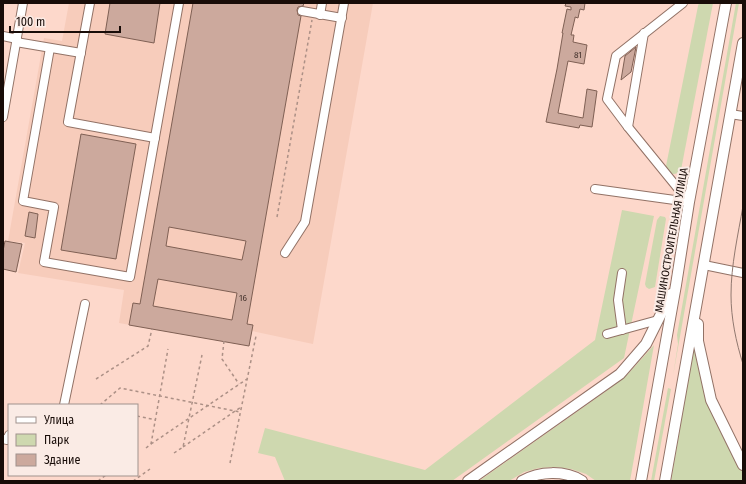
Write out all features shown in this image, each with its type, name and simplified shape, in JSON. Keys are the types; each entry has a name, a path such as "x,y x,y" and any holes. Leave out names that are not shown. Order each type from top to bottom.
{"main road":[{"name":"МАШИНОСТРОИТЕЛЬНАЯ УЛИЦА","path":"641,481 676,285 689,202 726,3"},
{"path":"665,481 743,43"},
{"path":"468,481 620,374 646,344 676,285"},
{"path":"700,287 698,341 711,400 743,465"},
{"path":"522,481 529,477 555,472 582,481"}],"street":[{"path":"3,117 23,3"},
{"path":"90,3 68,122 155,138"},
{"path":"50,48 23,201 54,206 44,262 130,277 179,3"},
{"path":"317,14 322,3"},
{"path":"285,252 305,222 344,3"},
{"path":"684,3 616,56 607,99 689,202"},
{"path":"302,12 342,18"},
{"path":"628,127 644,33"},
{"path":"3,36 50,48 81,53"},
{"path":"730,114 743,116"},
{"path":"595,190 689,202"},
{"path":"704,265 743,273"},
{"path":"622,273 618,300 622,330"},
{"path":"64,404 85,304"},
{"path":"607,334 658,320"}],"path":[{"path":"277,217 317,14"},
{"path":"96,379 148,346 152,329"},
{"path":"230,463 256,336"},
{"path":"224,341 222,359 239,384"},
{"path":"151,444 168,349"},
{"path":"183,447 202,355"},
{"path":"146,448 247,378"},
{"path":"101,404 120,388 240,412"},
{"path":"174,452 241,407"},
{"path":"138,416 156,420"},
{"path":"133,481 150,469"}],"shaded area":[{"path":"69,3 373,3 313,344 252,331 249,346 119,323 124,290 18,273 25,243 8,241 44,38 62,41"}],"green space":[{"path":"699,3 713,3 681,170 672,174 668,171 666,166"},
{"path":"736,3 739,3 673,376 678,344 677,335"},
{"path":"622,210 654,216 624,358 452,481 285,481 275,457 258,453 265,428 425,470 595,340"},
{"path":"660,216 665,217 666,219 655,287 649,289 645,284 657,220"},
{"path":"654,345 630,481 596,481 586,474 571,469 555,467 539,468 524,472 509,481 479,481 605,392 628,374"},
{"path":"694,347 699,372 708,400 743,472 743,481 671,481"},
{"path":"668,388 671,389 654,481 651,481"}],"building":[{"path":"110,3 160,3 154,43 105,34"},
{"path":"193,3 304,3 303,6 298,7 297,10 298,15 301,16 247,324 253,325 249,346 129,325 133,303 140,304","holes":["169,227 246,241 242,260 166,246","158,279 237,293 232,320 153,306"]},
{"path":"566,3 585,3 584,10 580,9 578,18 575,17 571,35 574,35 573,42 587,45 584,64 568,61 558,113 583,118 587,89 597,91 592,127 580,125 579,128 546,122 567,9 571,10 571,7 565,6"},
{"path":"636,47 631,72 621,80 625,56"},
{"path":"81,134 136,144 116,259 61,250"},
{"path":"29,212 38,214 35,238 25,236"},
{"path":"5,241 22,244 16,272 3,269 3,251"}],"tram line":[{"path":"743,206 733,261 731,284 734,330 743,364"}]}
